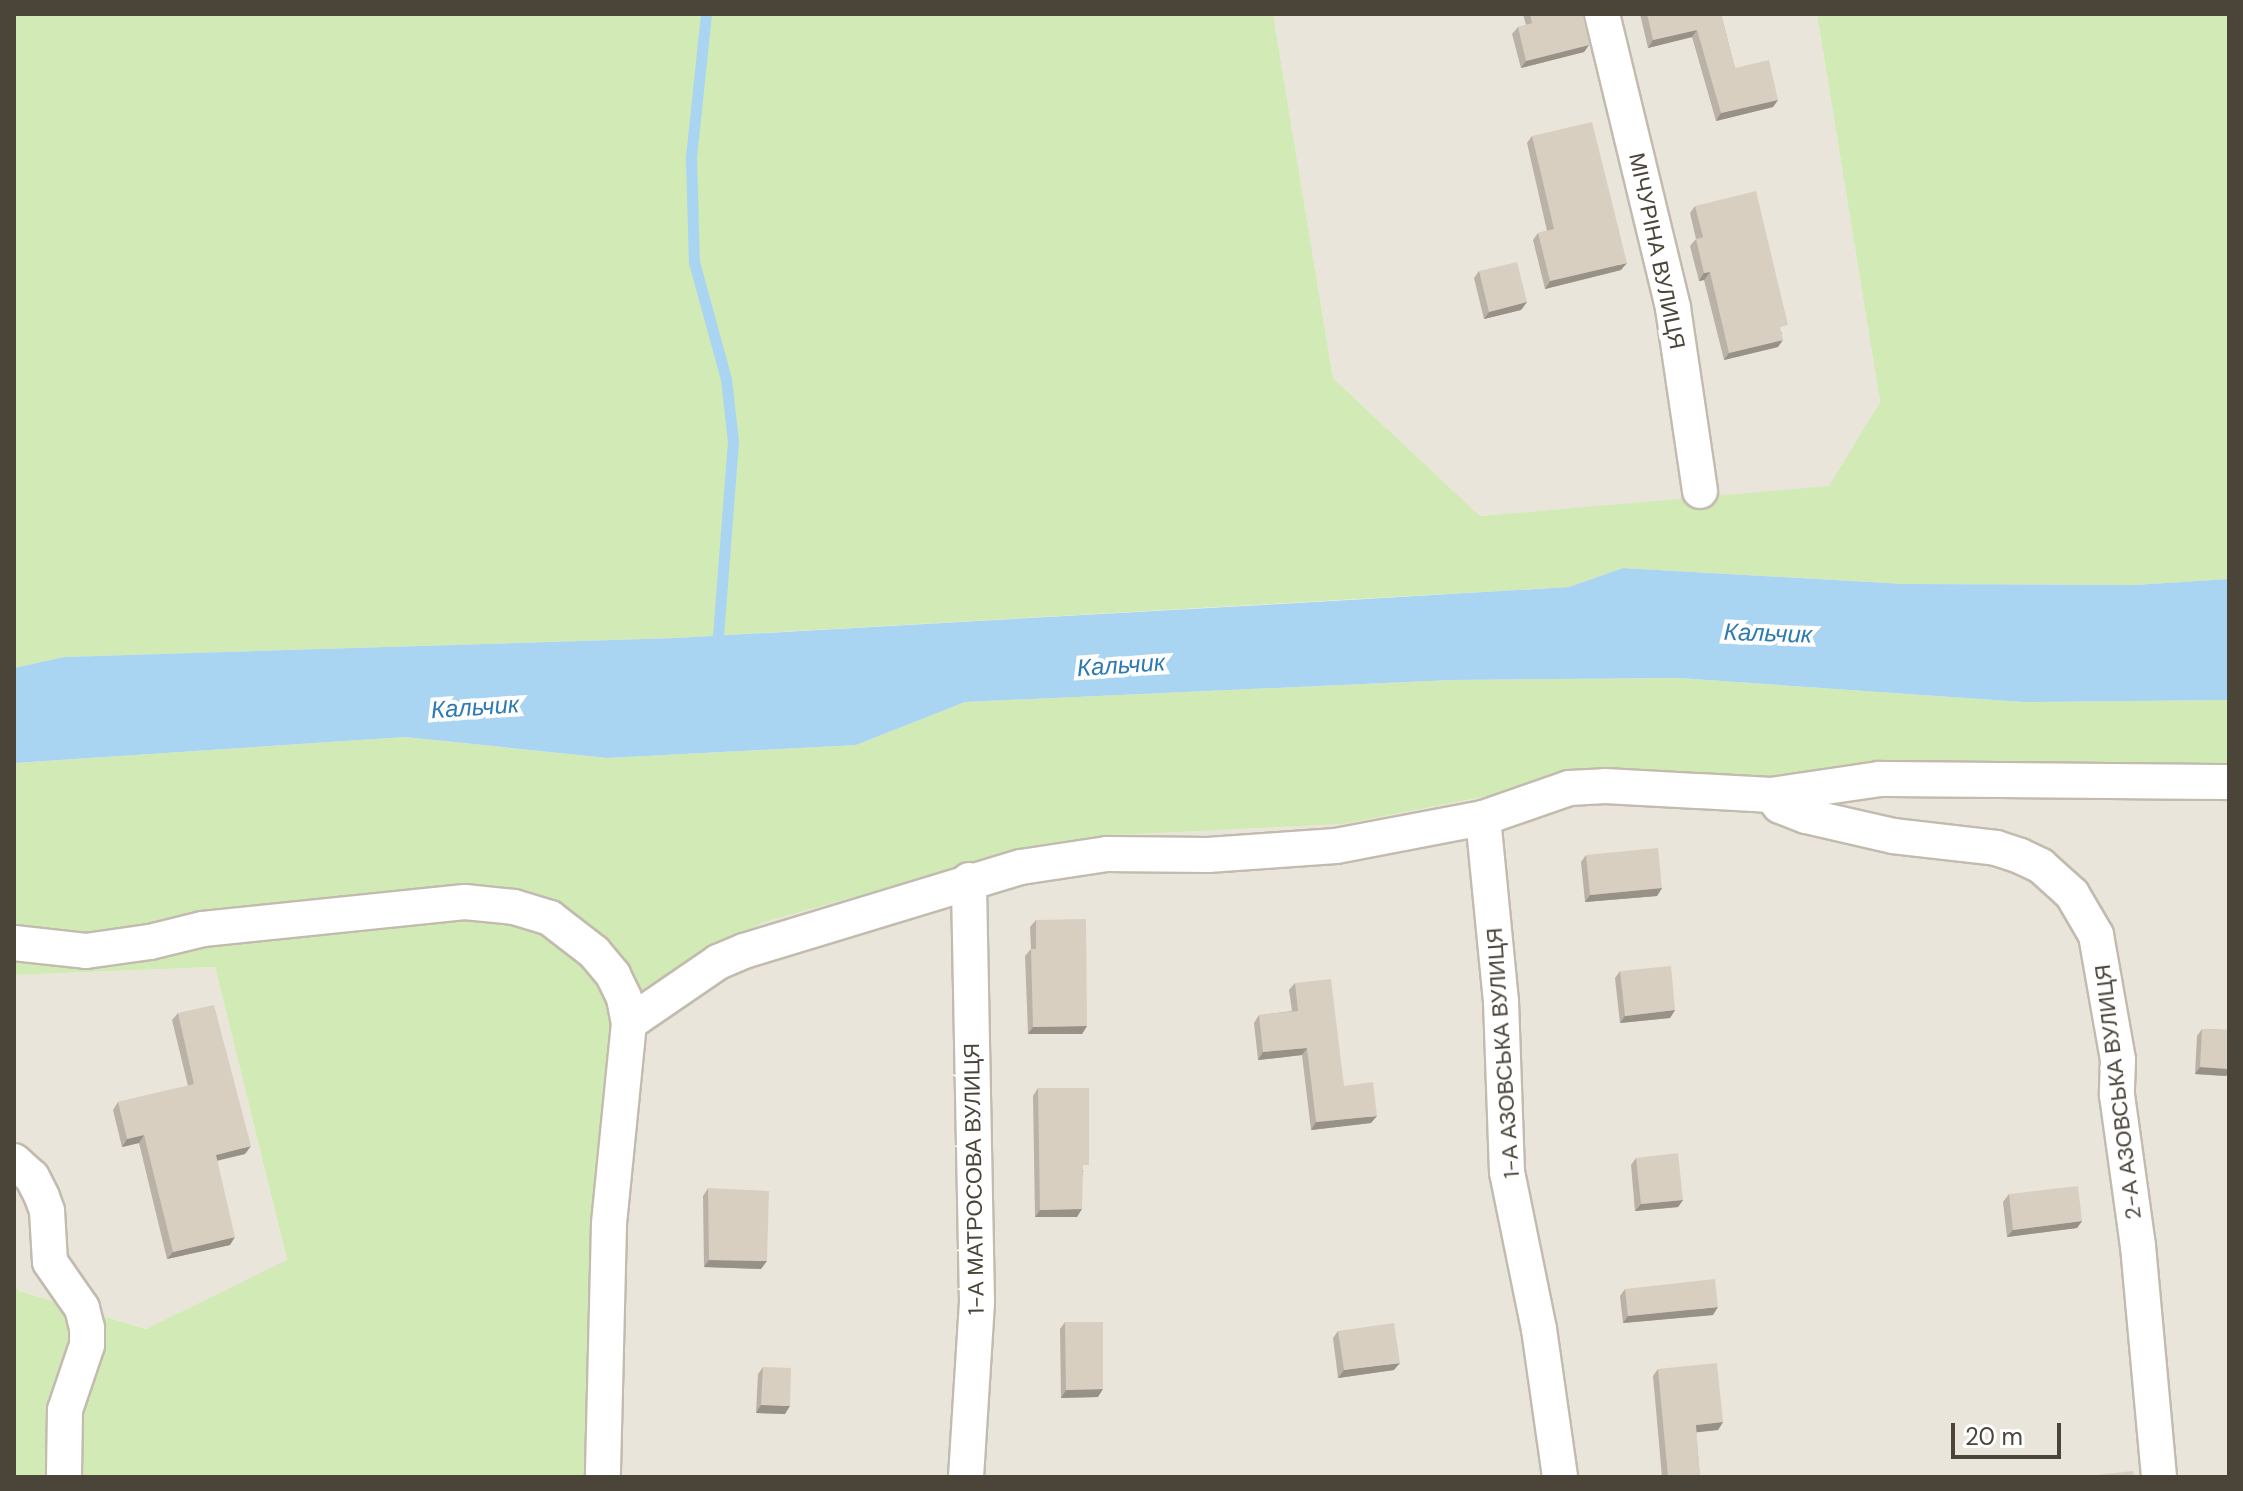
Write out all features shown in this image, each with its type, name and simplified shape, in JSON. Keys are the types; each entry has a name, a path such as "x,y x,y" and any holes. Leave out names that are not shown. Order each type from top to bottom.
{"street":[{"name":"МІЧУРІНА ВУЛИЦЯ","path":"1602,14 1673,308 1700,491"},
{"path":"629,1023 718,962 969,880 1021,867 1107,854 1208,855 1336,846 1483,818 1569,788 1605,786 1771,795 1879,779 2229,782"},
{"name":"2-А АЗОВСЬКА ВУЛИЦЯ","path":"1771,795 1780,806 1806,816 1893,836 1996,848 2020,856 2041,866 2072,894 2096,935 2118,1060 2117,1095 2128,1193 2138,1246 2159,1477"},
{"name":"1-А АЗОВСЬКА ВУЛИЦЯ","path":"1483,818 1501,1001 1507,1172 1539,1329 1560,1477"},
{"name":"1-А МАТРОСОВА ВУЛИЦЯ","path":"966,1477 977,1302 969,880"},
{"path":"14,943 86,951 150,942 203,929 465,902 514,907 550,918 594,952 613,975 624,998 629,1023 609,1225 603,1477"},
{"path":"14,1161 32,1177 42,1197 47,1211 50,1262 82,1308 87,1328 87,1345 65,1410 64,1477"}],"shaded area":[{"path":"1273,14 1817,14 1880,402 1829,487 1480,516 1333,378"},
{"path":"1902,762 2229,766 2229,1477 601,1477 633,1024 720,946 762,923 1037,845 1099,836 1344,824 1508,792 1566,771 1644,769 1830,791"},
{"path":"215,967 287,1261 146,1329 19,1291 14,1281 14,975"}],"green space":[{"path":"14,14 1273,14 1333,378 1480,516 1829,486 1880,402 1817,14 2229,14 2229,579 2134,585 1904,584 1623,568 1569,587 676,638 64,657 14,668"},
{"path":"1679,678 2023,702 2229,700 2229,766 1902,762 1830,791 1644,769 1566,771 1508,792 1344,824 1099,836 1037,845 762,923 720,946 633,1025 601,1477 14,1477 14,1281 19,1291 146,1329 287,1260 215,967 14,975 14,763 405,737 608,758 856,745 965,702 1451,680"}],"water":[{"name":"Кальчик","path":"1623,568 1904,584 2134,585 2229,579 2229,700 2023,702 1679,678 1451,680 965,702 856,745 608,758 405,737 14,763 14,668 64,657 676,638 1332,601 1569,587"}],"building":[{"path":"1530,14 1583,14 1589,45 1526,61 1518,27 1532,23"},
{"path":"1647,14 1721,14 1735,68 1769,60 1778,100 1721,113 1697,30 1653,40"},
{"path":"1592,122 1627,263 1550,281 1538,233 1554,229 1532,136"},
{"path":"1756,191 1788,325 1780,327 1783,340 1729,353 1710,272 1704,273 1696,239 1703,237 1695,206"},
{"path":"1517,262 1527,302 1489,312 1479,271"},
{"path":"1658,848 1662,888 1590,895 1586,855"},
{"path":"1086,919 1087,1026 1033,1027 1031,949 1036,949 1036,920"},
{"path":"1671,966 1675,1010 1625,1016 1620,971"},
{"path":"1331,979 1344,1086 1373,1082 1377,1116 1316,1122 1307,1048 1263,1052 1259,1015 1298,1011 1295,983"},
{"path":"214,1005 251,1146 216,1155 235,1237 173,1252 144,1135 127,1139 118,1102 194,1084 178,1013"},
{"path":"2202,1029 2229,1030 2229,1069 2200,1067"},
{"path":"1038,1088 1089,1088 1089,1165 1083,1165 1082,1209 1040,1210"},
{"path":"1678,1153 1683,1200 1641,1204 1636,1158"},
{"path":"2078,1186 2082,1221 2013,1230 2009,1194"},
{"path":"708,1188 769,1191 767,1261 709,1260"},
{"path":"1715,1279 1718,1307 1628,1316 1625,1289"},
{"path":"1065,1322 1103,1322 1103,1389 1066,1390"},
{"path":"1394,1323 1400,1363 1344,1370 1338,1331"},
{"path":"1717,1363 1723,1422 1696,1425 1700,1477 1668,1477 1658,1369"},
{"path":"763,1367 791,1368 790,1406 761,1405"},
{"path":"2133,1471 2134,1477 2087,1476"}],"waterway":[{"path":"706,14 691,157 694,262 726,379 733,441 717,647"}]}
